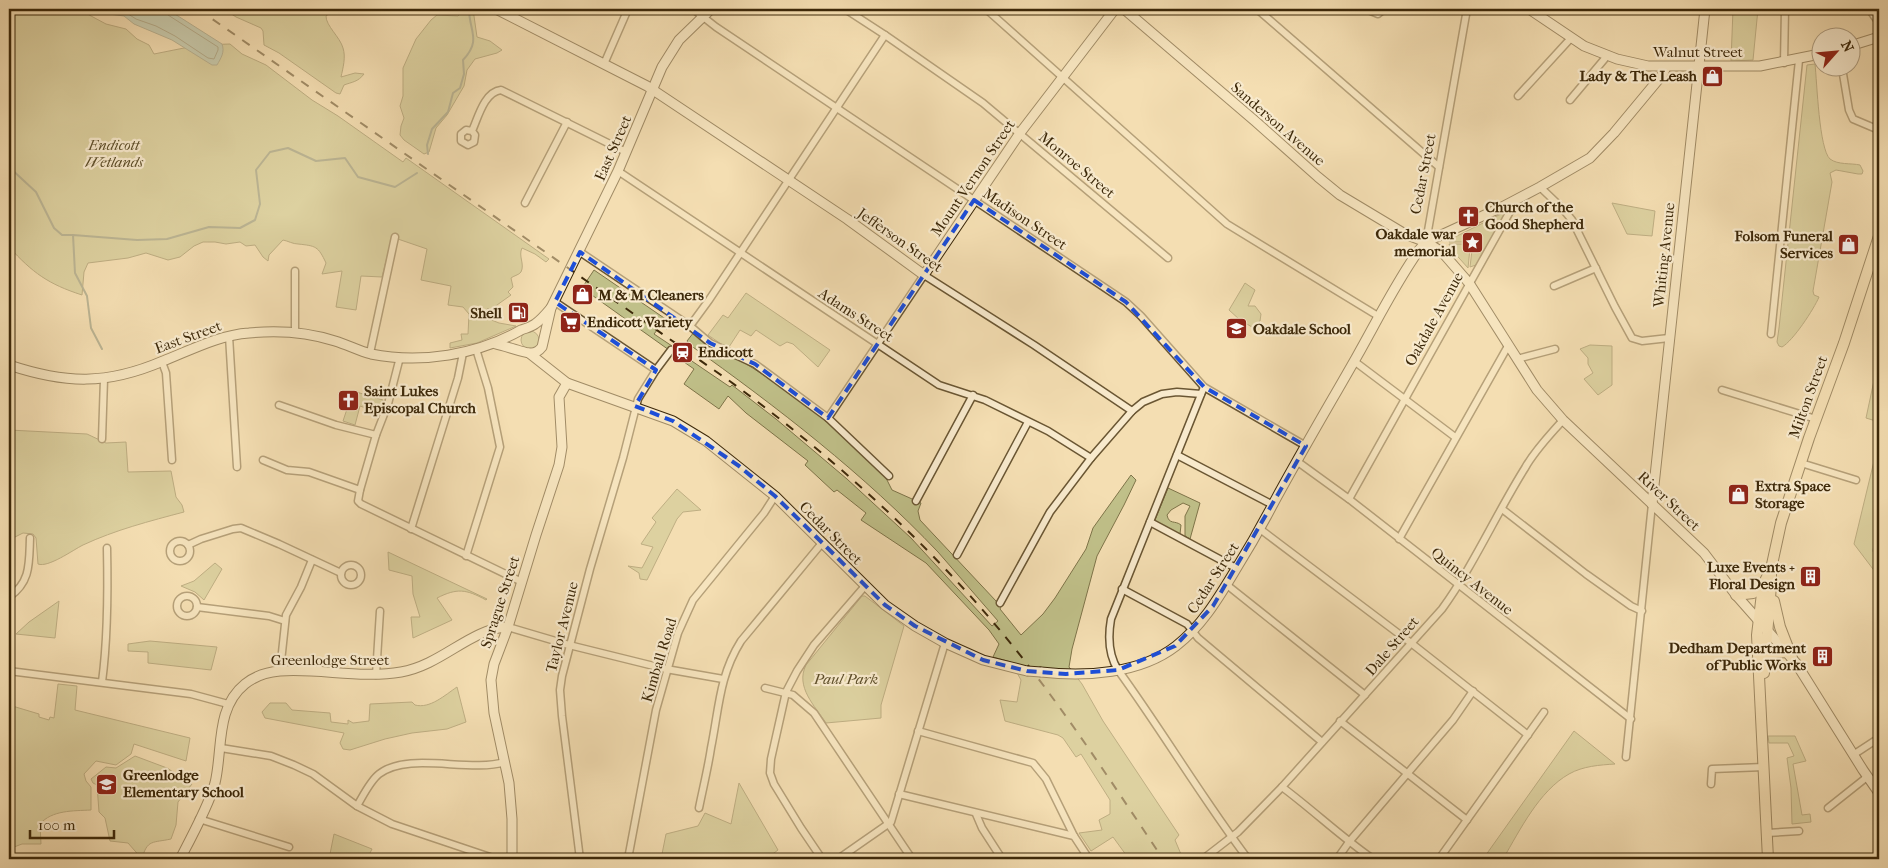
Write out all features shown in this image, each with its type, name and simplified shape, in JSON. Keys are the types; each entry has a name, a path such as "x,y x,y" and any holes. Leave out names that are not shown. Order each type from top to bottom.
{"main road":[{"name":"Milton Street","path":"1768,859 1757,636 1758,620 1779,532 1879,236"},
{"name":"Milton Street","path":"1761,714 1767,630 1767,585"},
{"path":"1736,594 1753,593 1767,585 1789,655 1775,654 1765,661"}],"street":[{"name":"Jefferson Street","path":"496,9 514,13 604,64 653,89 848,219 924,274 1132,411"},
{"path":"604,64 628,9"},
{"name":"Madison Street","path":"693,9 702,17 1130,305 1202,391 1306,446"},
{"name":"East Street","path":"543,342 553,306 618,171 672,49 686,32 711,9"},
{"name":"Monroe Street","path":"845,9 983,102 1168,258"},
{"path":"986,9 1228,224 1378,316"},
{"name":"Mount Vernon Street","path":"828,418 1020,133 1115,9"},
{"name":"Sanderson Avenue","path":"1124,9 1340,195 1405,234 1426,242"},
{"path":"1257,9 1439,167"},
{"path":"1366,9 1378,14 1384,9"},
{"name":"Cedar Street","path":"567,383 673,421 706,441 775,496 885,605 945,643 983,660 1027,671 1041,672 1080,674 1118,670 1158,657 1193,631 1213,606 1260,529 1378,316 1411,261 1426,242 1467,9"},
{"name":"Walnut Street","path":"1529,9 1584,46 1607,56 1643,66 1750,66 1784,63 1810,57"},
{"name":"Whiting Avenue","path":"1652,504 1705,9"},
{"path":"1784,63 1785,9"},
{"path":"1870,9 1879,23"},
{"path":"1875,9 1879,15"},
{"path":"690,326 885,35"},
{"path":"1860,43 1879,37"},
{"path":"1518,96 1571,38"},
{"path":"1570,100 1607,56"},
{"path":"1771,334 1799,60"},
{"path":"1426,242 1540,188 1590,158 1614,133 1663,74 1666,67"},
{"path":"1844,78 1849,110 1853,119 1879,130"},
{"path":"472,131 489,96 501,90 626,152"},
{"path":"525,203 567,122"},
{"name":"Adams Street","path":"618,171 719,236 740,253 939,385 973,395 1048,431 1091,458"},
{"path":"1540,188 1570,217 1632,338 1642,341 1669,338"},
{"name":"Oakdale Avenue","path":"1349,499 1517,199"},
{"path":"370,353 395,237"},
{"name":"River Street","path":"1426,242 1442,252 1469,283 1537,390 1563,420 1704,553 1736,594 1789,655 1879,793"},
{"path":"580,252 690,326 710,343 755,364 828,418 889,476"},
{"path":"1554,286 1596,268"},
{"path":"295,271 295,332"},
{"path":"553,306 582,319 656,370"},
{"name":"East Street","path":"529,327 536,324 553,306"},
{"path":"547,367 542,354 543,342 541,332 536,328 529,327 520,331 517,342 525,352 567,383"},
{"name":"East Street","path":"9,366 59,378 104,380 162,362 215,340 252,332 295,332 336,341 370,353 419,358 463,353 496,344 520,331"},
{"path":"229,336 237,467"},
{"path":"525,352 534,353 543,342"},
{"name":"East Street","path":"496,344 525,352"},
{"path":"1398,539 1454,437 1508,346"},
{"path":"466,556 500,447 488,388 476,349"},
{"path":"1517,359 1555,349"},
{"name":"Taylor Avenue","path":"580,859 560,690 569,645 624,458 635,415 635,406 642,391 671,350"},
{"path":"411,529 458,378 463,353"},
{"path":"400,357 388,404 376,435 358,501 411,529 522,582"},
{"path":"162,362 166,373 172,460"},
{"path":"1354,362 1454,437"},
{"path":"102,439 104,380"},
{"name":"Sprague Street","path":"512,859 512,819 509,783 494,713 491,680 494,664 560,465 562,447 560,397 567,383"},
{"path":"1722,390 1816,419"},
{"path":"1000,603 1050,512 1091,458 1132,411 1143,402 1162,394 1202,391 1122,589 1109,628 1110,650 1112,662 1248,859"},
{"path":"916,502 973,395"},
{"path":"279,405 336,425 376,435"},
{"name":"Dale Street","path":"1203,859 1231,837 1282,787 1442,609 1458,586 1525,467 1563,420"},
{"path":"957,555 1028,422"},
{"path":"1177,455 1273,505"},
{"path":"263,460 287,470 310,472 360,490"},
{"name":"Quincy Avenue","path":"1298,462 1349,499 1458,586 1631,719"},
{"path":"1801,463 1856,480"},
{"name":"Kimball Road","path":"628,859 656,710 666,669 678,633 694,600 775,496"},
{"path":"1626,757 1652,504"},
{"path":"1502,509 1586,574 1642,612"},
{"path":"1150,522 1236,568"},
{"path":"188,545 217,534 241,528 341,573"},
{"path":"1260,529 1411,642 1528,735"},
{"path":"9,597 20,589 25,581 29,567 30,538"},
{"path":"699,808 712,747 723,679 733,654 741,641 822,543"},
{"path":"102,682 109,600 107,548"},
{"path":"280,671 285,621 312,560"},
{"path":"1227,584 1365,695"},
{"path":"822,859 774,784 770,773 771,759 786,692 814,645 864,586"},
{"path":"1122,589 1180,620 1198,638 1322,742"},
{"path":"197,607 269,616 285,621"},
{"path":"376,675 380,611"},
{"path":"508,626 569,645 666,669 723,679"},
{"name":"Greenlodge Street","path":"180,859 214,785 228,704 239,689 251,679 263,674 280,671 376,675 409,671 440,658 484,631 508,626"},
{"path":"838,859 889,825 892,819 945,643"},
{"path":"9,671 191,694 228,704"},
{"path":"765,688 786,692 803,702 814,713 912,859"},
{"path":"1337,859 1349,842 1452,720 1473,691"},
{"path":"1438,859 1544,712"},
{"path":"1340,721 1467,820"},
{"path":"918,731 1033,763 1046,779 1074,836 1089,859"},
{"path":"1854,755 1879,738"},
{"path":"221,748 271,756 294,765 327,783 357,806 392,824 496,859"},
{"path":"357,806 378,774 398,764 484,766 505,762"},
{"path":"1711,784 1712,769 1764,767"},
{"path":"1828,808 1867,777"},
{"path":"1282,787 1349,842 1373,859"},
{"path":"899,794 1074,836"},
{"path":"976,814 982,828 1002,859"},
{"path":"199,819 289,847"},
{"path":"1767,833 1798,831"}],"highlighted area":[{"path":"974,200 1126,302 1204,387 1306,446 1213,606 1175,646 1118,670 1066,674 1027,671 983,660 915,626 885,605 775,496 739,466 673,421 635,406 656,370 555,302 580,252 710,343 755,364 828,418"}],"green space":[{"name":"Endicott Wetlands","path":"9,9 78,9 106,24 126,29 137,39 149,45 154,54 199,45 230,44 242,54 266,65 312,100 403,162 406,158 549,259 546,262 522,248 522,269 520,273 511,278 513,287 508,292 511,295 490,310 488,308 484,317 499,323 516,326 477,343 450,348 450,343 462,340 461,334 468,334 469,314 463,307 448,305 451,286 421,280 427,249 392,237 382,277 361,276 356,310 336,307 342,271 322,274 326,263 316,248 283,240 269,255 268,261 255,245 246,246 240,242 226,244 203,242 194,246 180,257 168,260 146,253 128,258 88,263 84,272 82,295 60,287 42,277 9,247"},
{"path":"224,9 335,9 326,16 328,24 344,51 341,77 355,73 364,74 357,80 344,85 340,94 336,93 279,53 264,45 261,28 236,17"},
{"path":"461,9 473,9 477,37 490,41 502,50 475,59 467,70 464,86 447,115 436,128 429,152 424,154 400,135 404,118 400,106 403,96 403,68 416,39 431,20 437,15 458,16 461,13"},
{"path":"1733,9 1758,9 1753,60 1731,61"},
{"path":"1807,65 1810,65 1810,78 1816,78 1821,129 1826,153 1833,161 1860,165 1863,171 1862,174 1836,170 1830,173 1832,182 1813,291 1814,295 1819,297 1803,324 1787,344 1782,347 1777,342"},
{"path":"1612,203 1655,211 1652,236 1627,234"},
{"path":"1507,211 1476,265 1470,267 1472,250 1478,244 1473,237 1466,242 1449,242 1451,239"},
{"path":"1449,244 1466,244 1470,248 1468,268 1451,249"},
{"path":"594,270 670,322 667,329 661,325 654,334 672,346 669,350 582,288"},
{"path":"1245,283 1255,290 1248,306 1255,306 1261,314 1260,321 1252,327 1240,320 1229,310"},
{"path":"746,293 830,350 818,367 793,344 787,342 780,346 756,330 751,336 740,330 729,347 708,335 723,315 728,318"},
{"path":"530,331 536,334 539,340 536,346 530,349 524,346 521,340 524,334"},
{"path":"694,332 761,373 794,396 833,427 886,478 892,490 921,503 918,511 920,520 996,601 1001,607 1000,609 1021,635 1043,614 1055,598 1086,549 1093,528 1131,475 1136,480 1097,556 1069,667 1082,684 1103,721 1179,835 1175,840 1183,859 1129,859 1113,837 1091,851 1079,833 1102,830 1099,820 1110,814 1110,800 1081,754 1076,757 1063,738 1005,721 1000,700 1017,702 1021,680 1011,662 993,657 999,644 989,630 926,563 861,520 866,513 837,490 834,492 805,465 808,461 746,413 728,396 719,409 684,384 694,369 674,355 677,351 730,387 732,385 776,419 847,479 911,538 992,626 998,621 938,552 880,495 819,442 690,345 687,341"},
{"path":"1590,345 1612,346 1612,385 1598,395 1584,379 1593,373 1588,364 1588,358 1580,349"},
{"path":"1879,357 1879,422 1866,418"},
{"path":"353,391 383,400 380,413 360,406 355,425 343,421"},
{"path":"9,430 87,434 106,443 126,442 128,472 171,471 176,497 182,505 184,512 108,535 83,545 54,561 42,565 38,564 36,538 33,534 23,533 9,540"},
{"path":"1879,448 1879,514 1873,551 1879,564 1879,577 1854,544 1875,457"},
{"path":"1168,488 1200,503 1190,539 1185,536 1185,516 1190,506 1183,503 1171,510 1167,515 1169,520 1181,525 1180,534 1157,523 1155,520"},
{"path":"677,489 701,510 683,512 677,519 647,580 640,579 639,573 628,566 642,568 653,547 641,544 656,522 652,518"},
{"path":"388,552 487,599 462,591 456,591 437,598 452,620 413,638 411,617 420,617 413,594 412,576 389,570"},
{"path":"215,563 222,569 204,600 195,592 181,586 194,581"},
{"name":"Paul Park","path":"862,596 865,596 904,626 881,705 881,718 826,723 808,696 803,681 803,673 806,665"},
{"path":"59,601 55,638 16,634 29,622"},
{"path":"150,641 217,647 211,670 148,663 148,652 128,651 128,644"},
{"path":"58,684 77,686 75,710 190,738 186,761 134,744 131,754 116,765 96,761 84,774 86,781 91,787 91,810 63,812 50,816 40,824 41,844 22,844 14,847 9,858 9,705 39,714 39,717 49,720 50,717 54,718"},
{"path":"457,687 466,722 447,729 412,733 385,739 350,750 343,749 340,743 344,733 265,718 262,712 270,703 286,703 292,710 330,713 331,722 348,724 348,720 353,723 369,721 370,704 412,702 415,705 421,706 437,701"},
{"path":"1574,731 1615,764 1580,769 1558,781 1548,790 1531,812 1503,859 1483,859"},
{"path":"1768,736 1795,736 1806,761 1793,764 1802,815 1810,814 1811,822 1792,824 1791,788 1787,758 1794,756 1788,743 1769,743"},
{"path":"135,756 167,768 192,784 178,802 176,825 171,839 149,845 142,859 128,843 110,841 105,818 99,812 97,785 91,779 106,767 116,768"},
{"path":"739,783 778,850 766,859 661,859 666,834 698,826 705,813 731,824"},
{"path":"334,834 372,849 367,859 329,859"}],"water":[{"path":"97,9 167,9 222,44 222,55 217,65 212,65 172,40 134,24 124,16 109,14"},
{"path":"1879,514 1879,564 1873,551"}],"waterway":[{"path":"428,154 427,145 432,129 448,112 453,93 460,88 464,74 463,60 472,47 473,35 469,9"},
{"path":"102,349 91,328 87,296 75,273 73,235 137,240 167,239 209,227 240,228 255,220 260,204 256,170 270,152 288,148 316,161 345,158 358,177 395,187 417,173"},
{"path":"9,167 36,192 54,228 62,235 73,235"}],"railway":[{"path":"198,9 731,382 850,477 959,583 1024,660 1095,758 1163,859"}],"place":[{"name":"Lady & The Leash","path":"1713,76"},
{"name":"Church of the Good Shepherd","path":"1469,216"},
{"name":"Oakdale war memorial","path":"1472,243"},
{"name":"Folsom Funeral Services","path":"1849,245"},
{"name":"M & M Cleaners","path":"582,295"},
{"name":"Shell","path":"518,313"},
{"name":"Endicott Variety","path":"571,322"},
{"name":"Oakdale School","path":"1237,329"},
{"name":"Endicott","path":"682,352"},
{"name":"Saint Lukes Episcopal Church","path":"348,400"},
{"name":"Extra Space Storage","path":"1739,495"},
{"name":"Luxe Events + Floral Design","path":"1811,576"},
{"name":"Dedham Department of Public Works","path":"1822,657"},
{"name":"Greenlodge Elementary School","path":"107,784"}]}
